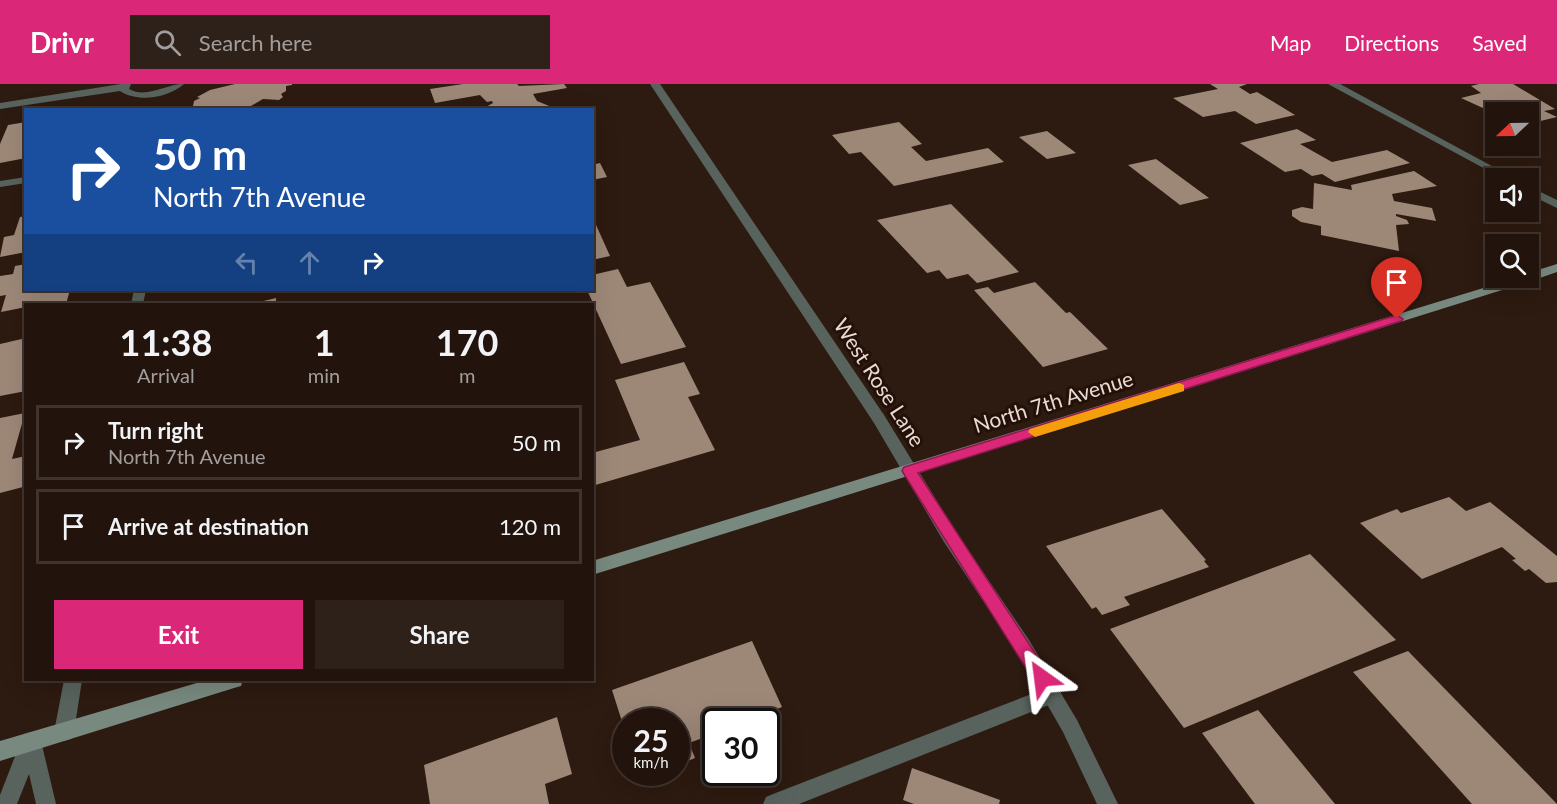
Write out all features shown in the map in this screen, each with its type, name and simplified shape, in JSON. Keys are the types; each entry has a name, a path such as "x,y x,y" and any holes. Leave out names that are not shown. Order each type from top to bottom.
{"main road":[{"name":"North 7th Avenue","path":"1539,274 1557,268"},
{"name":"North 7th Avenue","path":"594,567 1493,288"},
{"path":"0,751 231,681"}],"street":[{"path":"0,106 125,86 128,93 145,95 166,91 179,84"},
{"name":"West Rose Lane","path":"655,84 879,419 909,471 1052,695 1108,804"},
{"path":"1333,84 1490,168"},
{"path":"0,184 24,180"},
{"path":"1539,195 1557,205"},
{"path":"64,732 73,681"},
{"path":"773,804 1052,695"},
{"path":"7,804 31,741"},
{"path":"31,741 46,804"}],"building":[{"path":"235,84 292,84 286,86 286,91 281,94 283,97 279,100 263,99 247,108 193,106 194,101 200,98 197,97 210,90"},
{"path":"463,84 517,84 519,86 564,84 567,88 533,94 537,101 554,108 488,108 486,107 493,103 492,101 487,102 480,95 435,103 430,89"},
{"path":"1210,84 1247,84 1239,87 1250,94 1257,92 1295,115 1256,124 1235,111 1203,117 1173,98 1218,89"},
{"path":"1513,84 1555,109 1544,111 1557,117 1539,121 1539,102 1485,102 1485,109 1461,98 1481,93 1471,86"},
{"path":"24,122 24,158 0,163 0,144 8,125"},
{"path":"899,122 922,144 911,147 926,161 988,148 1004,162 894,186 861,152 849,154 832,135"},
{"path":"1297,129 1316,140 1300,144 1332,162 1387,150 1410,163 1335,182 1322,174 1312,176 1301,169 1285,172 1240,143"},
{"path":"1047,131 1076,153 1047,159 1019,137"},
{"path":"1156,159 1209,198 1180,205 1128,165"},
{"path":"600,163 607,177 594,180 594,164"},
{"path":"1414,171 1437,186 1392,194 1394,201 1432,208 1436,221 1396,214 1407,220 1409,224 1396,225 1399,251 1321,235 1321,226 1301,222 1292,216 1292,210 1302,207 1313,209 1314,183 1352,190 1351,185"},
{"path":"951,204 1019,272 977,283 968,274 947,279 939,270 927,273 877,220"},
{"path":"24,216 24,252 0,257 4,237 14,235 20,217"},
{"path":"594,220 610,256 594,260"},
{"path":"24,264 24,291 70,291 66,303 24,303 24,307 1,312 6,295 0,296 0,276 13,274 15,266"},
{"path":"618,269 627,287 650,282 686,347 621,364 587,291 594,291 594,275"},
{"path":"1035,282 1066,313 1070,312 1108,349 1043,367 974,290 988,287 994,293"},
{"path":"276,298 276,303 255,303"},
{"path":"24,338 24,391 0,396 0,344"},
{"path":"684,362 700,394 688,397 715,450 594,485 594,452 640,440 615,380"},
{"path":"24,413 12,459 24,456 23,487 0,493 0,418"},
{"path":"1449,497 1466,511 1490,502 1557,556 1557,582 1546,583 1529,569 1525,571 1512,560 1516,559 1502,547 1422,579 1360,523 1397,509 1401,513"},
{"path":"1162,509 1206,560 1204,561 1209,567 1124,597 1130,605 1102,615 1096,607 1092,609 1046,546"},
{"path":"1310,554 1396,640 1184,728 1110,629"},
{"path":"752,641 782,707 702,708 702,738 690,743 690,708 618,708 612,690"},
{"path":"1408,651 1557,804 1472,804 1353,672"},
{"path":"1258,710 1335,804 1255,804 1202,733"},
{"path":"557,717 572,774 545,784 549,804 430,804 424,765"},
{"path":"690,746 695,758 690,760"},
{"path":"912,768 1000,800 999,804 914,804 903,800"}],"slow traffic":[{"path":"1035,432 1179,388"}],"route":[{"path":"1042,678 909,471 1397,319"}]}
